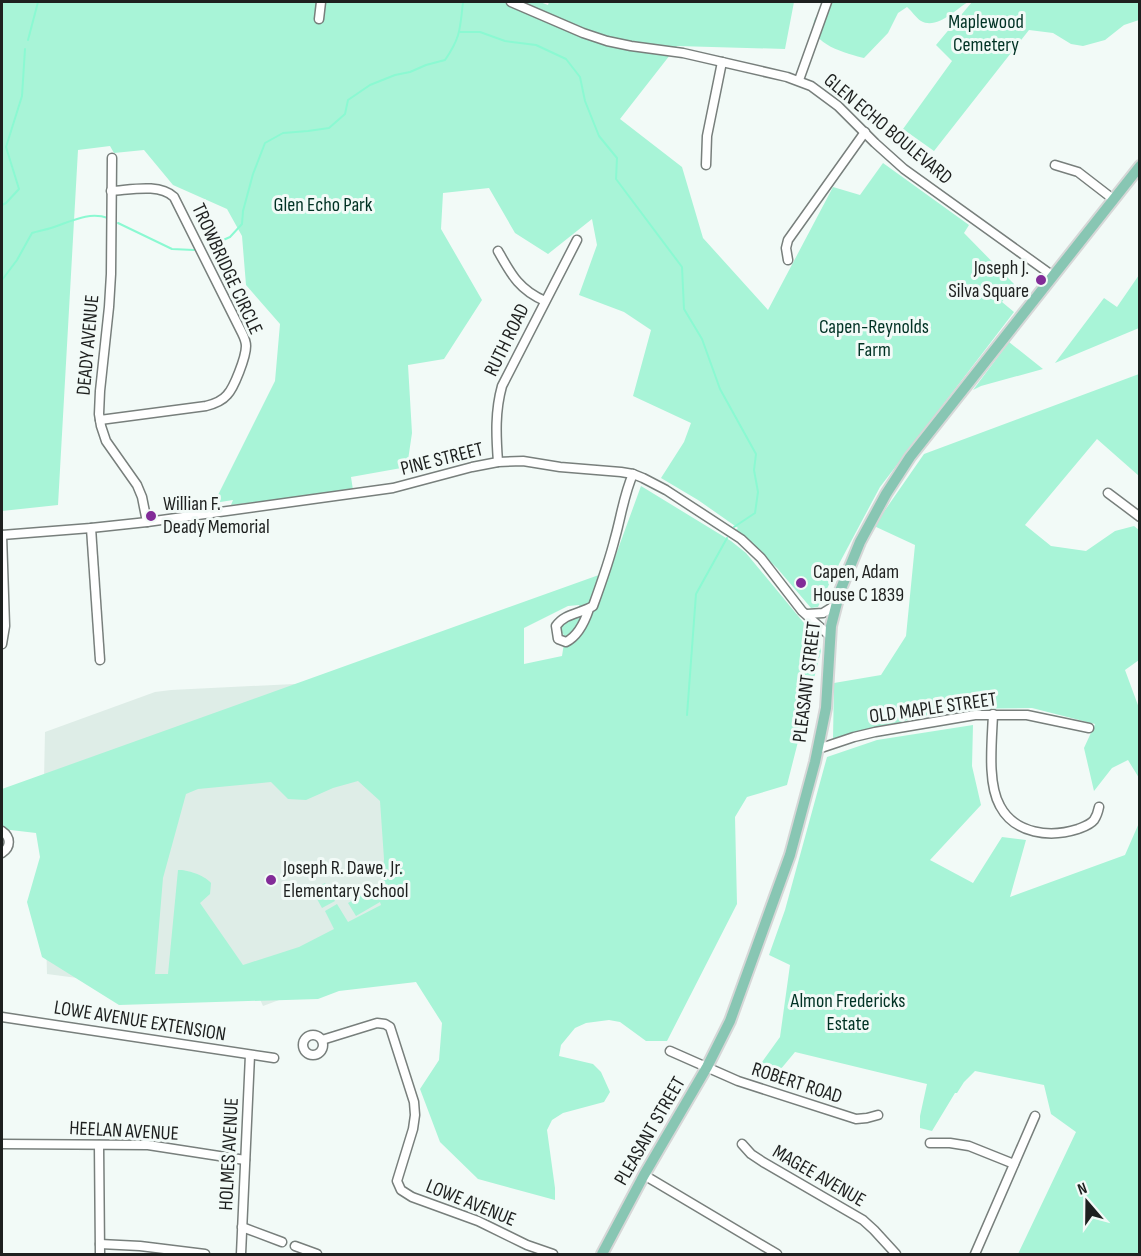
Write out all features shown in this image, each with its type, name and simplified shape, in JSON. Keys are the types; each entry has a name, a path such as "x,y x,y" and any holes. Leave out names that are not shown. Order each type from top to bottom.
{"main road":[{"name":"PLEASANT STREET","path":"602,1254 730,1022 798,826 826,708 830,636 836,605 860,542 910,457 1140,166"}],"street":[{"path":"319,19 321,2"},
{"name":"GLEN ECHO BOULEVARD","path":"511,2 607,41 683,53 799,80 811,86 831,99 912,175 1053,276"},
{"path":"799,80 827,2"},
{"path":"706,165 707,136 722,62"},
{"path":"788,260 786,248 788,240 864,132"},
{"name":"DEADY AVENUE","path":"112,158 111,274 100,391 100,420 110,449 139,490 147,522"},
{"path":"1055,165 1078,172 1113,198"},
{"name":"TROWBRIDGE CIRCLE","path":"100,420 216,404 226,396 231,388 246,349 242,333 174,196 157,189 111,191"},
{"name":"RUTH ROAD","path":"498,462 496,413 502,386 577,240"},
{"path":"498,251 524,289 545,301"},
{"name":"PINE STREET","path":"2,535 147,522 393,488 479,465 523,460 560,467 633,474 666,490 741,539 761,558 790,597 830,636"},
{"path":"589,609 593,606 604,576 628,485 633,474"},
{"path":"1108,493 1140,517"},
{"path":"91,528 100,660"},
{"path":"2,535 4,626 2,644"},
{"path":"806,614 823,613 836,605"},
{"path":"993,714 992,780 1000,807 1009,818 1027,830 1058,833 1089,825 1095,818 1099,807"},
{"name":"OLD MAPLE STREET","path":"818,749 875,732 960,717 993,714 1027,715 1089,728"},
{"path":"2,831 8,837 9,842 7,849 2,853"},
{"name":"LOWE AVENUE EXTENSION","path":"2,1017 274,1058"},
{"name":"LOWE AVENUE","path":"322,1041 378,1023 390,1028 415,1108 413,1129 397,1178 403,1192 478,1221 527,1245 553,1254"},
{"name":"ROBERT ROAD","path":"670,1052 738,1081 856,1119 878,1115"},
{"name":"HOLMES AVENUE","path":"240,1254 250,1055"},
{"path":"975,1254 1035,1116"},
{"path":"930,1143 969,1146 1014,1164"},
{"name":"HEELAN AVENUE","path":"2,1144 148,1145 245,1160"},
{"path":"99,1144 100,1254"},
{"name":"MAGEE AVENUE","path":"742,1144 763,1162 863,1220 896,1254"},
{"path":"644,1175 777,1254"},
{"path":"242,1227 282,1242"},
{"path":"100,1244 140,1246 205,1254"},
{"path":"295,1246 317,1254"}],"shaded area":[{"name":"Joseph R. Dawe, Jr. Elementary School","path":"574,670 481,925 263,1006 259,997 245,1000 47,974 43,827 45,732 155,692 171,690"}],"green space":[{"path":"2,2 540,2 548,5 549,2 794,2 785,49 677,46 620,119 682,167 703,238 768,310 833,187 860,195 883,163 969,225 964,233 1014,284 1002,302 1014,312 880,487 818,607 811,608 777,568 736,530 738,528 661,478 684,442 691,423 633,396 651,330 624,312 579,295 597,245 592,219 548,254 515,233 489,188 443,193 441,229 482,300 444,359 408,365 412,433 407,467 351,477 353,490 231,505 233,500 214,503 275,381 280,324 246,285 242,236 227,209 173,185 144,150 114,153 110,146 78,150 58,505 2,511"},
{"path":"829,2 968,2 946,18 933,23 921,21 907,7 898,13 888,33 864,58 831,47 817,36 814,21"},
{"name":"Maplewood Cemetery","path":"972,2 1139,2 1139,20 1124,25 1105,40 1083,46 1071,44 1053,33 1029,30 934,151 903,129 952,61 936,45"},
{"path":"1139,275 1139,328 1055,363 1104,298 1117,307"},
{"path":"1009,342 1043,369 973,390"},
{"path":"1139,374 1139,476 1097,439 1025,525 1051,546 1086,551 1115,531 1134,526 1139,530 1139,660 1125,670 1139,708 1139,778 1128,760 1112,768 1094,791 1084,748 1095,724 1032,708 952,709 833,739 834,683 881,675 906,636 915,545 874,526 924,454"},
{"path":"641,486 731,541 746,553 818,640 821,651 787,785 747,797 735,817 737,904 667,1041 646,1041 620,1022 609,1020 586,1023 575,1028 561,1045 559,1056 593,1064 601,1072 610,1092 604,1102 563,1113 552,1120 547,1130 555,1200 478,1179 440,1142 420,1089 439,1060 442,1023 416,982 339,991 318,999 119,1005 42,957 27,902 40,857 36,833 2,829 2,789 610,571","holes":["579,605 581,610 558,627 565,637 562,656 524,664 524,628 568,606","358,781 380,801 384,859 381,898 373,886 368,888 369,891 348,903 356,916 380,902 381,905 348,922 337,904 325,911 334,929 299,947 243,965 200,903 210,894 211,883 196,873 178,870 168,974 155,974 163,878 186,794 198,789 271,782 288,799 306,800 333,788"]},
{"name":"Almon Fredericks Estate","path":"973,725 972,766 981,805 930,860 973,883 1002,837 1026,840 1010,897 1125,855 1139,823 1139,1254 1018,1254 1076,1132 1051,1114 1044,1085 975,1071 955,1093 932,1131 920,1128 920,1116 927,1084 795,1052 770,1082 752,1076 780,1037 790,965 769,955 785,910 827,757 877,740"},
{"path":"325,883 335,901 322,908 312,890"}],"waterway":[{"path":"28,40 38,2"},
{"path":"210,246 230,237 242,224 243,211 253,174 265,143 283,133 329,128 345,114 348,100 370,85 445,60 457,38 463,2"},
{"path":"460,32 480,32 505,41 536,45 566,59 580,77 585,101 599,136 617,158 616,179 682,267 684,309 702,339 720,389 756,454 754,470 758,492 755,513 734,527"},
{"path":"2,205 19,189 6,147 22,96 25,49"},
{"path":"2,280 17,260 32,233 86,217 108,218"},
{"path":"118,223 172,249 194,250"},
{"path":"687,715 696,594 727,538"}],"place":[{"name":"Joseph J. Silva Square","path":"1041,280"},
{"name":"Willian F. Deady Memorial","path":"151,516"},
{"name":"Capen, Adam House C 1839","path":"801,583"},
{"name":"Joseph R. Dawe, Jr. Elementary School","path":"271,880"}],"park label":[{"name":"Glen Echo Park","path":"323,205"},
{"name":"Capen-Reynolds Farm","path":"874,338"}]}
